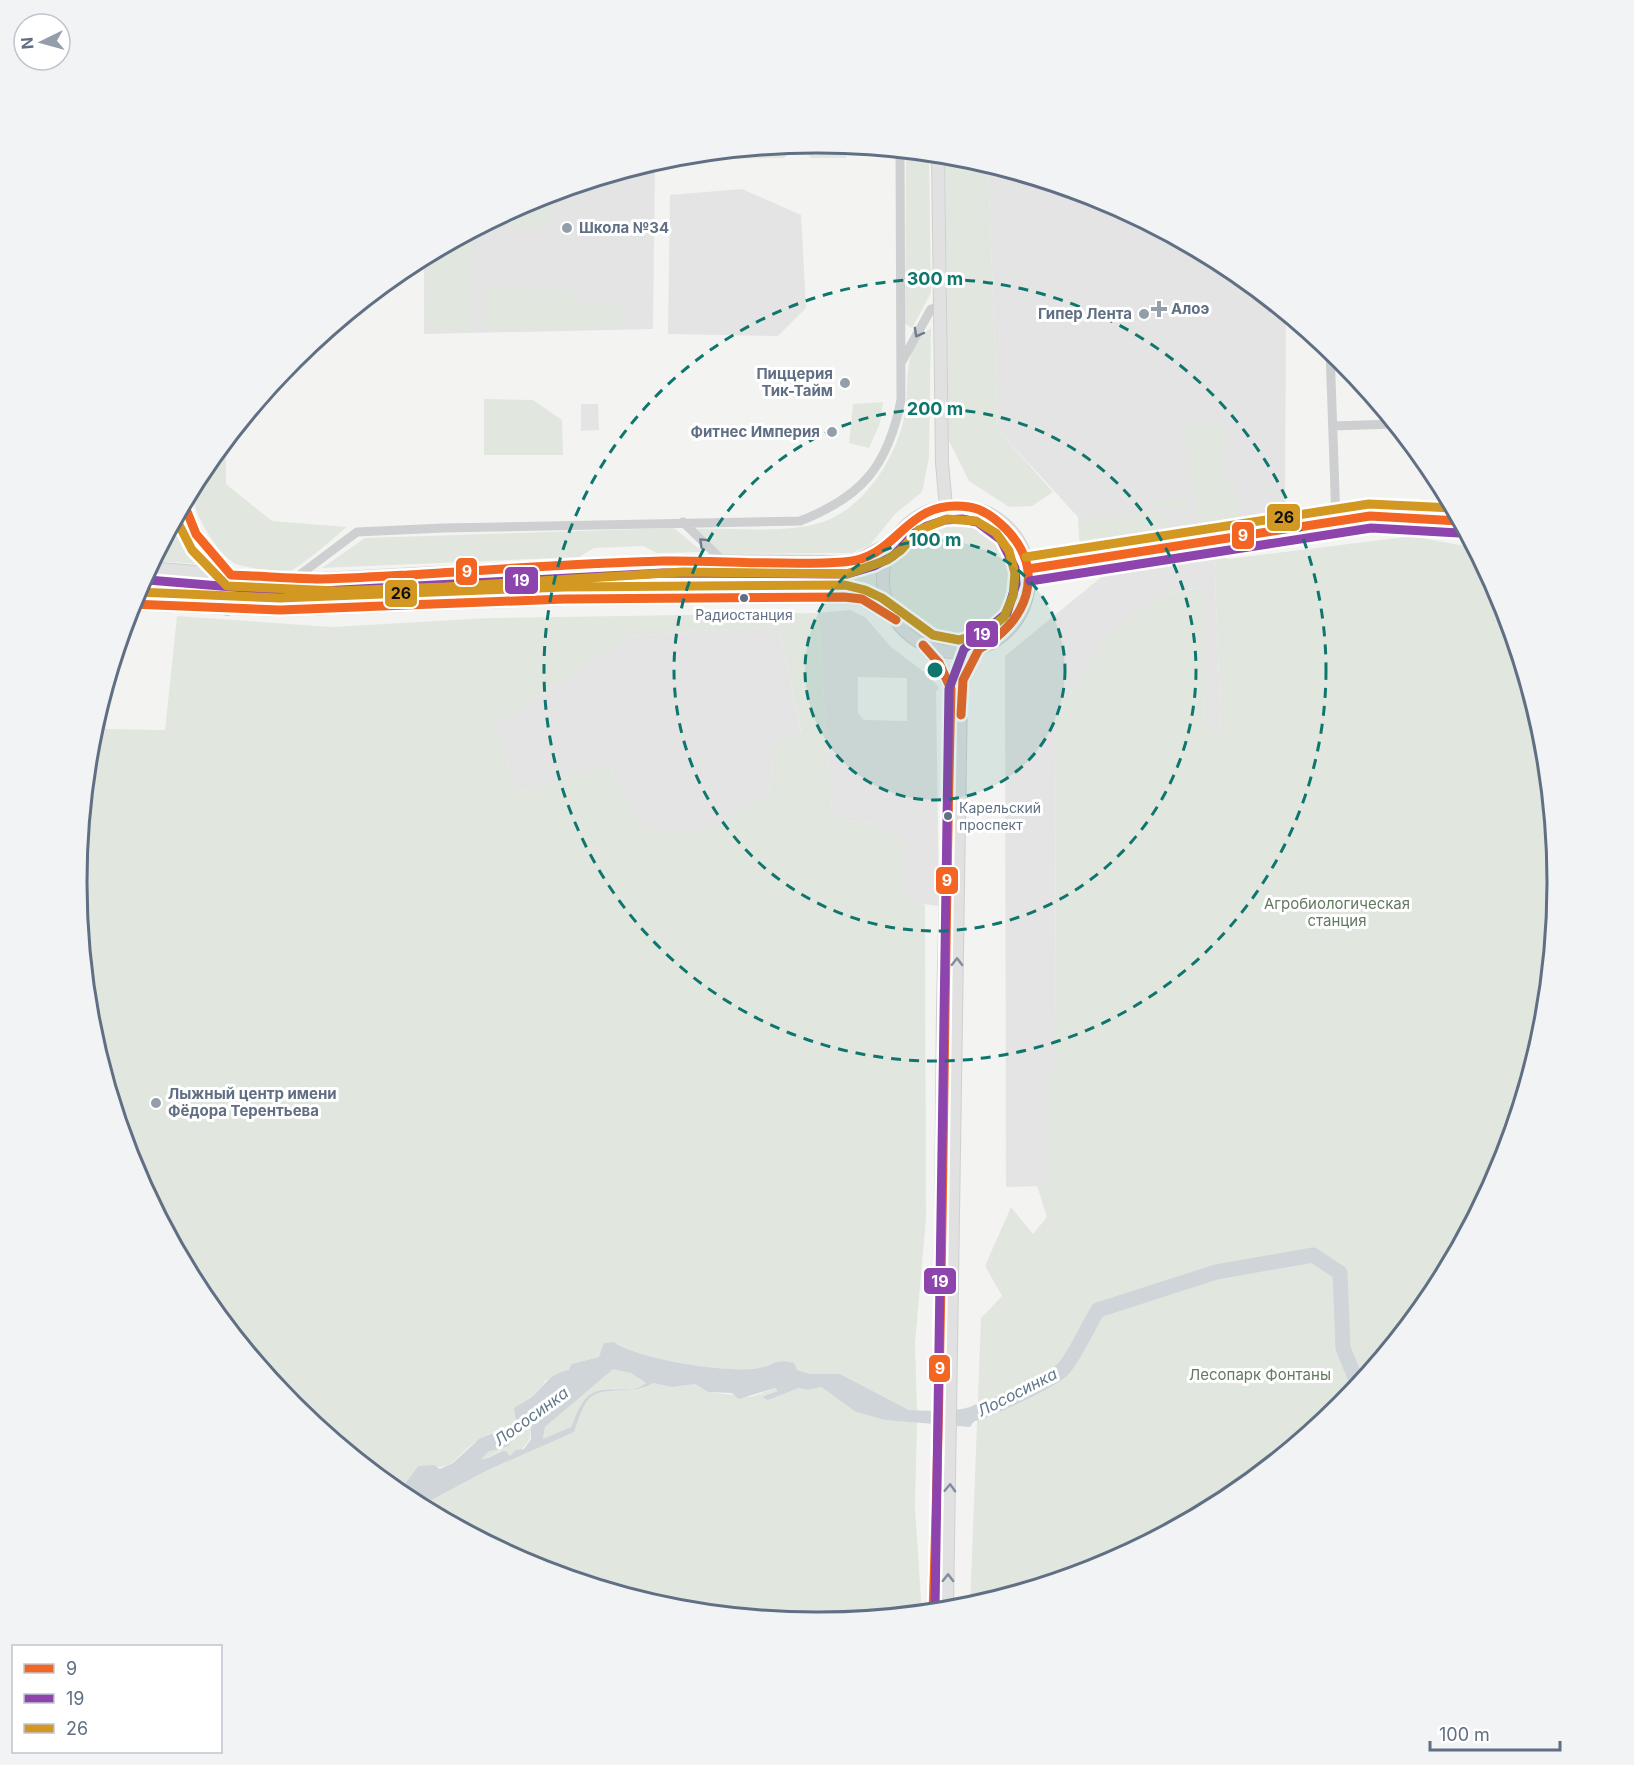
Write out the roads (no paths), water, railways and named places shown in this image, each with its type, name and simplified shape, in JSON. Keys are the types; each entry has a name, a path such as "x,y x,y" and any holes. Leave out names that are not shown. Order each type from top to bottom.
{"main road":[{"path":"938,163 942,464 946,507"},
{"path":"896,620 886,599 886,559 892,542 909,522 927,511 946,507 967,507 988,513 1011,531 1020,544 1028,569 1028,592 1018,617 998,639 979,649 947,651 923,645"},
{"path":"186,515 199,539 231,575 241,592 238,600 228,609"},
{"path":"158,569 322,579 663,561 846,562 860,559 892,542"},
{"path":"793,597 803,586 804,572 795,563"},
{"path":"492,570 488,586 494,602"},
{"path":"320,609 327,601 322,579"},
{"path":"142,605 228,609 320,609 494,602 793,597 862,599 896,620 939,663 951,689 943,1007 947,1253"},
{"path":"946,1600 942,1546 947,1253 956,1006 961,689 966,669 979,649"},
{"path":"943,1007 956,1006"},
{"path":"934,1602 942,1546"}],"street":[{"path":"294,579 357,532 683,522 800,521 842,502 870,475 891,438 901,400 900,158"},
{"path":"900,363 931,309 939,307"},
{"path":"1331,364 1336,521"},
{"path":"1333,426 1385,424"},
{"path":"1028,569 1370,516 1450,520"},
{"path":"683,522 723,561"}],"water":[{"path":"614,1342 642,1354 706,1367 745,1369 759,1368 779,1362 794,1363 797,1370 810,1374 840,1374 909,1410 961,1412 976,1404 975,1420 970,1427 885,1420 856,1412 821,1387 807,1390 799,1388 768,1400 762,1397 778,1391 775,1388 739,1399 732,1393 708,1392 695,1384 672,1387 653,1383 637,1389 596,1394 585,1405 574,1432 488,1470 430,1501 404,1484 418,1466 434,1465 440,1469 453,1463 479,1439 516,1423 514,1408 533,1396 551,1378 569,1370 571,1364 599,1357 604,1343","holes":["613,1369 631,1373 646,1383 632,1389 608,1389 593,1392 582,1403 571,1427 543,1439 545,1427","524,1426 531,1428 531,1439 524,1449 516,1450 510,1456 506,1451 481,1459 488,1452 509,1446 512,1437"]}],"waterway":[{"name":"Лососинка","path":"957,1417 967,1416 1011,1398 1062,1370 1098,1310 1216,1272 1313,1255 1340,1273 1343,1348 1354,1376"}],"place":[{"name":"Школа №34","path":"567,228"},
{"name":"Алоэ","path":"1159,309"},
{"name":"Гипер Лента","path":"1144,314"},
{"name":"Пиццерия Тик-Тайм","path":"845,383"},
{"name":"Фитнес Империя","path":"832,432"},
{"name":"Радиостанция","path":"744,598"},
{"name":"Карельский проспект","path":"948,816"},
{"name":"Лыжный центр имени Фёдора Терентьева","path":"156,1103"}],"park label":[{"name":"Агробиологическая станция","path":"1337,912"},
{"name":"Лесопарк Фонтаны","path":"1260,1375"}]}
